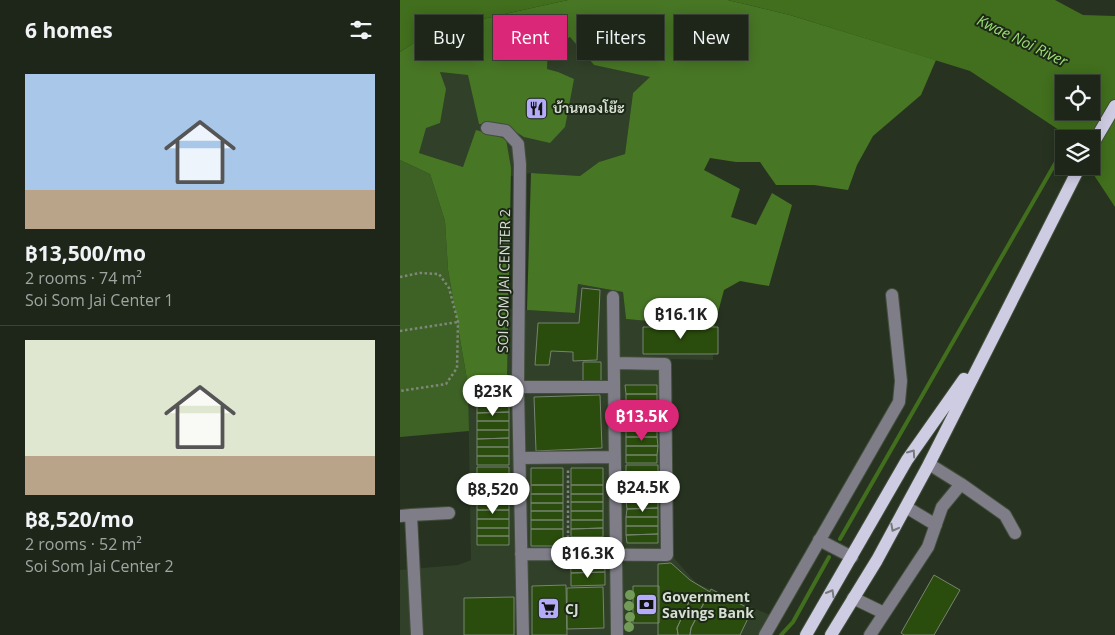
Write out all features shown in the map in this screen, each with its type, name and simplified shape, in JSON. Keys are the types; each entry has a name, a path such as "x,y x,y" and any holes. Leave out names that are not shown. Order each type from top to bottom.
{"main road":[{"path":"1100,132 1115,106"},
{"path":"831,635 877,560 906,507 1076,175"},
{"path":"806,635 907,460 989,344"}],"street":[{"name":"SOI SOM JAI CENTER 2","path":"487,128 506,130 518,144 520,164 518,387 523,635"},
{"path":"765,635 899,402 901,381 892,295"},
{"path":"613,297 617,635"},
{"path":"521,554 667,555 664,364 614,363"},
{"path":"518,387 614,387"},
{"path":"520,458 615,457"},
{"path":"928,464 961,484 1005,515 1015,533"},
{"path":"870,635 928,547 942,507 961,484"},
{"path":"906,507 936,525"},
{"path":"417,635 414,574 405,515 448,513"},
{"path":"819,540 852,556"},
{"path":"400,575 414,574"},
{"path":"854,598 884,613"}],"path":[{"path":"400,277 420,273 438,274 449,288 458,322 458,368 446,384 400,391"},
{"path":"400,331 458,322"},
{"path":"568,458 568,554"}],"shaded area":[{"path":"568,0 728,0 790,15 936,60 921,95 873,136 857,165 848,190 814,185 776,185 760,162 736,162 710,158 704,170 740,189 731,217 756,225 772,193 792,205 769,286 740,281 724,290 714,327 626,319 623,292 578,284 575,313 527,310 531,173 580,176 599,162 625,154 633,93 650,77 594,65 590,60 664,60 664,15 577,15 577,45 570,37 567,38 567,15 500,15"},
{"path":"493,17 493,60 547,60 547,69 574,79 565,127 550,143 524,137 501,123 479,124 468,75 440,72 446,89 440,123 426,128 419,153 463,167 476,130 506,139 511,168 507,382 468,385 448,270 445,221 430,174 400,160 400,52 415,42 415,60 483,60 483,19"},
{"name":"บ้านทองโย๊ะ","path":"570,36 577,44 577,60 590,60 594,65 651,77 633,93 625,154 599,162 580,176 531,173 511,176 463,167 419,153 439,72 493,60 567,60 567,38"},
{"path":"400,160 430,174 445,221 448,270 468,385 469,431 400,437"},
{"path":"578,284 623,292 626,319 714,327 713,360 671,359 673,557 696,583 770,615 761,635 400,635 400,570 458,565 471,560 468,385 507,382 509,309 575,313"}],"water":[{"path":"400,0 568,0 493,15 493,17 483,19 483,15 415,15 415,42 400,52"},
{"name":"Kwae Noi River","path":"728,0 1055,0 1083,15 1115,16 1115,207 1094,175 1100,175 1100,130 1059,130 970,71 790,15"}],"building":[{"path":"582,288 600,290 597,360 573,361 573,352 551,351 549,365 535,365 538,323 579,323"},
{"path":"643,327 718,327 718,354 643,354"},
{"path":"583,362 601,362 601,381 583,381"},
{"path":"625,385 657,385 657,394 626,394"},
{"path":"509,386 509,395 477,395 477,387"},
{"path":"626,394 657,394 657,402 626,403"},
{"path":"477,395 509,395 509,404 477,404"},
{"path":"600,395 602,448 536,451 534,397"},
{"path":"657,402 657,411 626,411 626,403"},
{"path":"477,404 509,404 509,412 477,413"},
{"path":"626,411 657,411 657,429 626,429"},
{"path":"509,412 509,421 477,421 477,413"},
{"path":"477,421 509,421 509,430 477,430"},
{"path":"626,429 657,429 657,437 626,437"},
{"path":"477,430 509,430 509,438 477,439"},
{"path":"626,437 657,437 658,446 626,446"},
{"path":"509,438 509,447 477,447 477,439"},
{"path":"626,446 658,446 657,455 626,455"},
{"path":"477,447 509,447 509,456 477,456"},
{"path":"626,455 657,455 657,463 626,463"},
{"path":"477,456 509,456 509,465 477,465"},
{"path":"626,465 658,465 658,482 626,483"},
{"path":"477,467 509,467 509,476 477,476"},
{"path":"531,468 563,468 563,485 531,485"},
{"path":"571,468 603,468 603,485 571,485"},
{"path":"477,476 509,476 509,484 477,484"},
{"path":"658,482 658,491 626,491 626,483"},
{"path":"477,484 509,484 509,493 477,493"},
{"path":"531,485 563,485 563,494 531,494"},
{"path":"571,485 603,485 603,494 571,494"},
{"path":"626,491 658,491 658,500 626,500"},
{"path":"477,493 509,493 509,501 477,502"},
{"path":"531,494 563,494 563,503 531,503"},
{"path":"571,494 603,494 603,502 571,502"},
{"path":"626,500 658,500 658,508 627,509"},
{"path":"509,501 509,510 477,510 477,502"},
{"path":"571,502 603,502 603,511 571,511"},
{"path":"531,503 563,503 563,511 531,511"},
{"path":"658,508 658,517 626,517 627,509"},
{"path":"477,510 509,510 509,519 477,519"},
{"path":"531,511 563,511 563,520 531,520"},
{"path":"571,511 603,511 603,520 571,520"},
{"path":"626,517 658,517 658,526 626,526"},
{"path":"477,519 509,519 509,528 477,528"},
{"path":"531,520 563,520 563,529 531,529"},
{"path":"571,520 603,520 603,528 571,529"},
{"path":"626,526 658,526 658,534 626,535"},
{"path":"477,528 509,528 509,536 477,536"},
{"path":"603,528 603,537 571,537 571,529"},
{"path":"531,529 563,529 563,546 531,546"},
{"path":"658,534 658,543 627,543 626,535"},
{"path":"477,536 509,536 509,545 477,545"},
{"path":"571,537 603,537 603,546 571,546"},
{"path":"604,558 605,572 571,573 570,559"},
{"path":"671,563 690,580 710,592 706,599 693,593 677,628 678,635 658,635 658,564"},
{"path":"605,572 605,585 571,586 571,573"},
{"path":"934,575 960,590 934,635 904,635 901,633"},
{"name":"CJ","path":"566,585 567,635 532,635 532,586"},
{"name":"Government Savings Bank","path":"633,586 659,586 659,623 633,623"},
{"path":"603,587 604,628 567,629 567,588"},
{"path":"711,589 752,610 740,635 690,635 691,628"},
{"path":"693,593 706,599 691,628 690,635 678,635 677,628"},
{"path":"514,597 514,635 464,635 464,598"}],"waterway":[{"path":"840,539 1055,164"},
{"path":"781,635 793,622 829,557"}],"place":[{"name":"บ้านทองโย๊ะ","path":"537,108"},
{"name":"Government Savings Bank","path":"646,605"},
{"name":"CJ","path":"549,609"}]}
